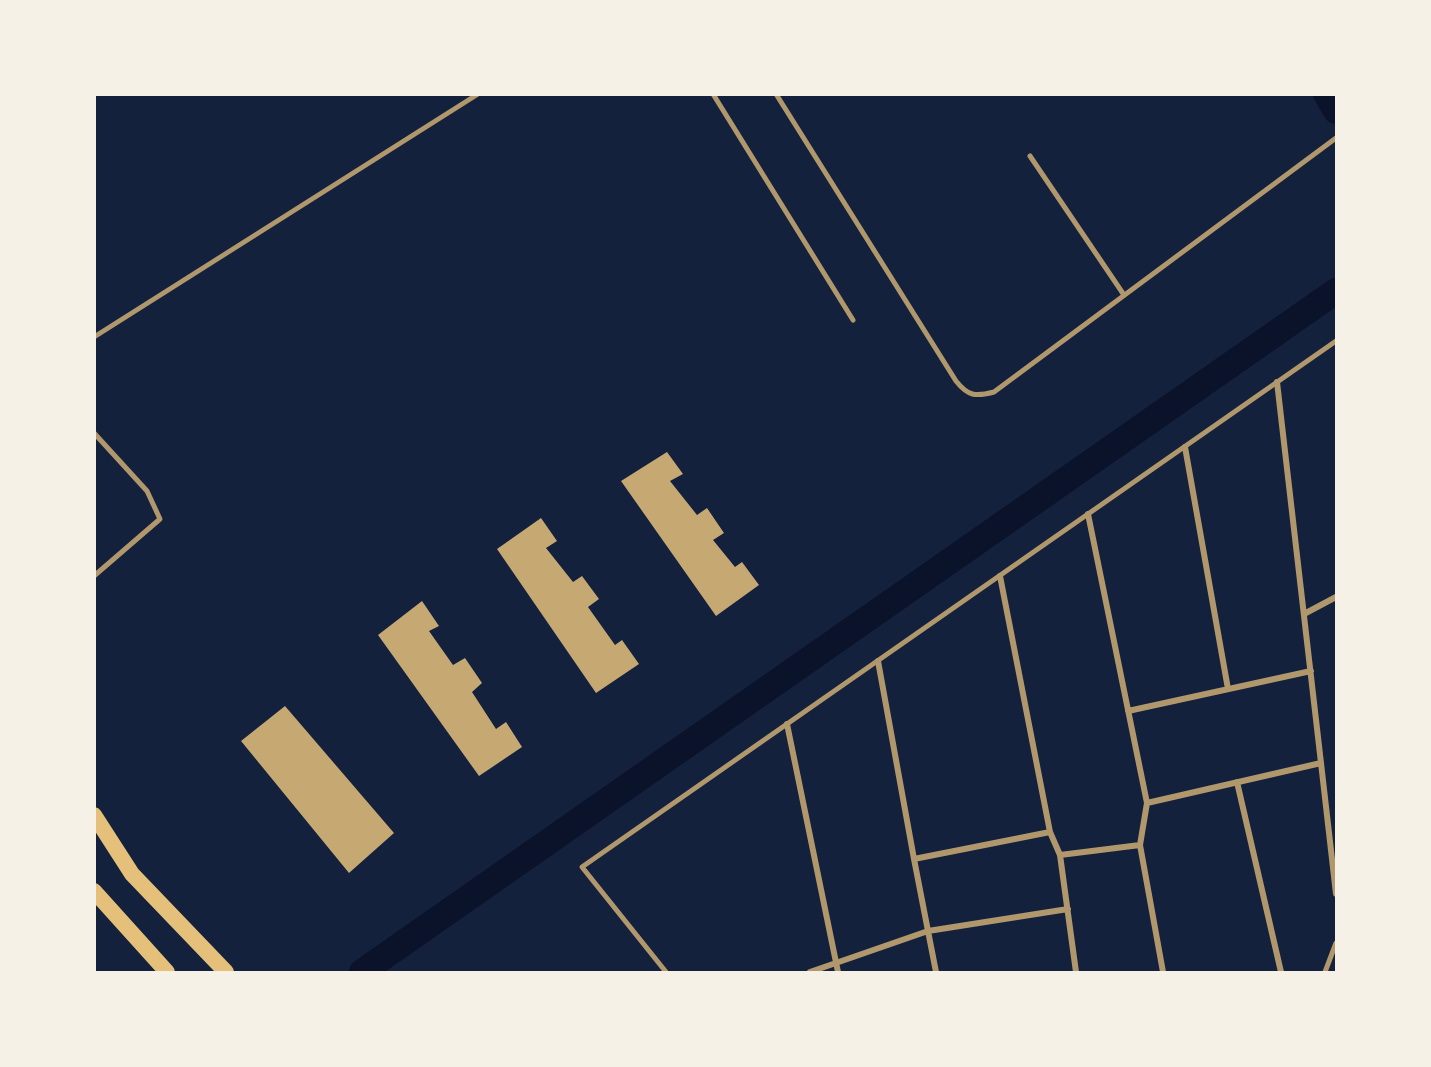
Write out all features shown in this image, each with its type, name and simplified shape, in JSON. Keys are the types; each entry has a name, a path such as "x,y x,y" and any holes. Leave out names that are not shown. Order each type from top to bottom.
{"main road":[{"path":"94,815 132,874"},
{"path":"94,834 226,972"},
{"path":"94,891 167,972"}],"street":[{"path":"1278,383 1336,894"},
{"path":"1185,447 1227,689"},
{"path":"1088,514 1147,803 1140,845 1163,972"},
{"path":"1000,576 1050,832 1060,855 1076,972"},
{"path":"1304,614 1336,597"},
{"path":"878,662 936,972"},
{"path":"1128,711 1311,671"},
{"path":"788,724 838,972"},
{"path":"1147,803 1321,762"},
{"path":"1237,782 1282,972"},
{"path":"914,859 1050,832"},
{"path":"1060,855 1140,845"},
{"path":"810,972 928,932 1068,909"}],"lane":[{"path":"94,337 478,94"},
{"path":"713,94 853,320"},
{"path":"776,94 941,358 965,392 978,396 994,391 1336,138"},
{"path":"1030,156 1124,295"},
{"path":"666,972 582,867 1336,341"},
{"path":"94,433 147,491 160,519 94,576"},
{"path":"1325,972 1336,943"}],"building":[{"path":"667,452 683,474 670,481 697,515 707,508 724,533 713,540 735,567 742,562 759,585 716,616 621,481"},
{"path":"541,518 557,541 546,548 573,582 582,576 599,599 588,607 615,645 622,640 639,664 596,693 497,549"},
{"path":"422,601 439,626 429,631 453,665 465,658 482,683 472,692 496,729 506,722 522,747 479,776 378,635"},
{"path":"285,706 394,833 349,873 241,741"}],"waterway":[{"path":"1326,94 1336,111"},
{"path":"362,972 1336,291"}]}
